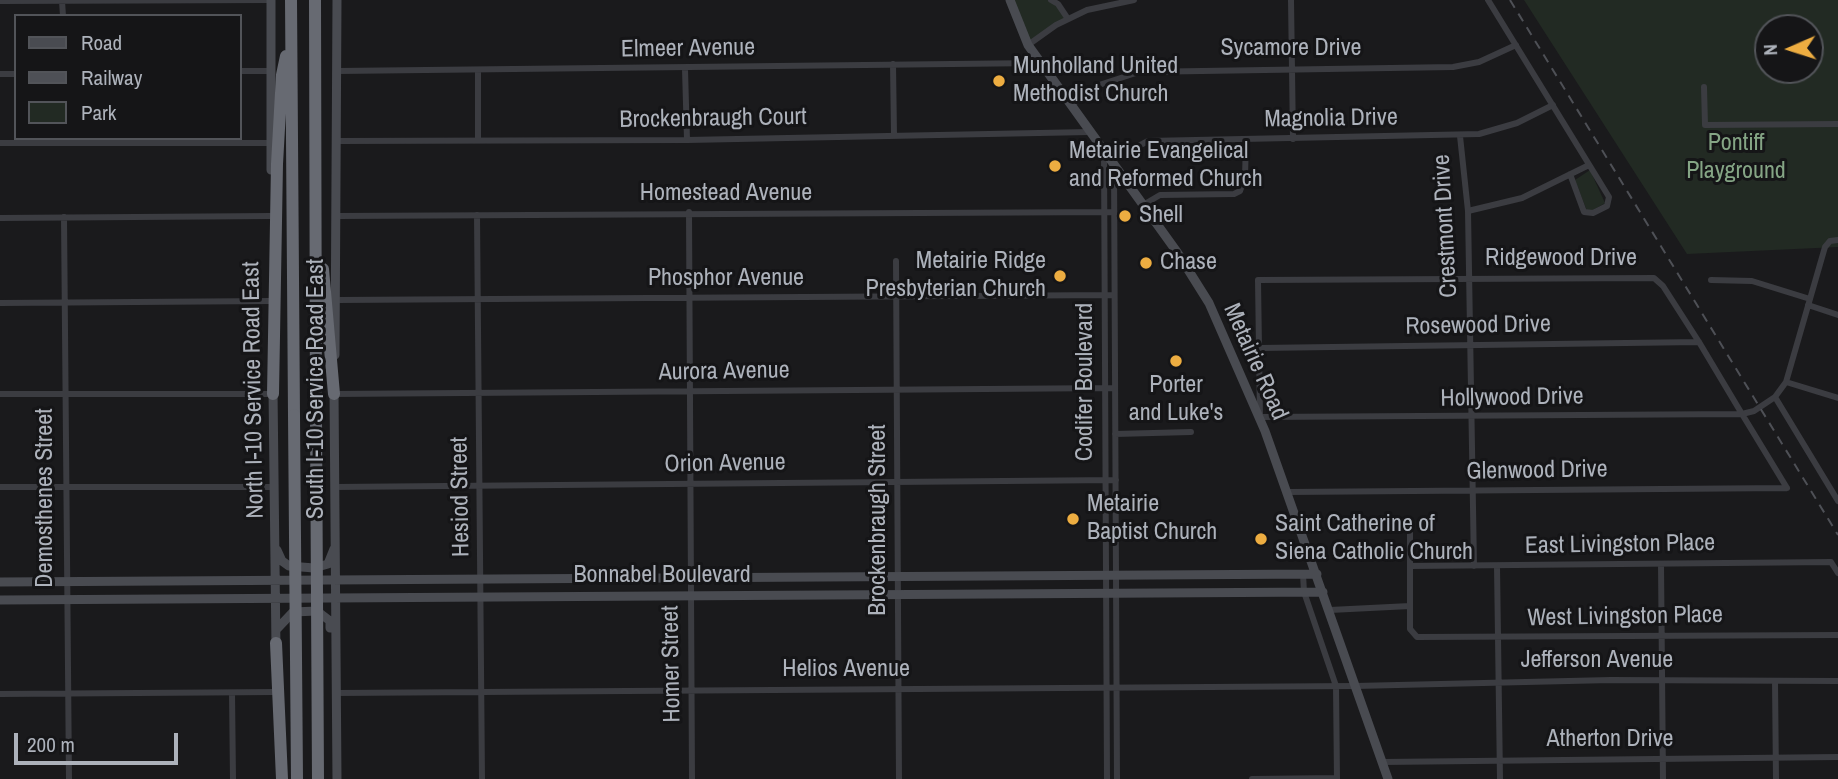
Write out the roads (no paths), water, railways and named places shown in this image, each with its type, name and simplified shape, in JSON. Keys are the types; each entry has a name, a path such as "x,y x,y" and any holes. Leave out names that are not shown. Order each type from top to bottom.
{"highway":[{"path":"291,0 297,779"},
{"path":"315,0 318,779"},
{"path":"273,394 280,104 282,75 291,35"},
{"path":"315,174 334,394"},
{"path":"276,636 282,779"}],"main road":[{"name":"North I-10 Service Road East","path":"271,0 276,779"},
{"name":"South I-10 Service Road East","path":"337,0 338,300 334,394 337,779"},
{"name":"Metairie Road","path":"1010,0 1028,45 1177,252 1209,303 1260,417 1388,779"},
{"path":"274,545 282,561 289,566 314,568 328,564 336,545"},
{"name":"Bonnabel Boulevard","path":"0,582 1317,574"},
{"name":"Bonnabel Boulevard","path":"0,600 1323,592"},
{"path":"276,636 293,612 317,611 330,621 336,693"}],"street":[{"path":"0,1 271,0"},
{"path":"1051,0 1058,4 1068,19"},
{"path":"1028,45 1068,19 1106,4 1134,0"},
{"path":"1291,0 1293,139"},
{"path":"1488,0 1609,197 1607,206 1593,213 1584,212 1570,174"},
{"name":"Sycamore Drive","path":"1071,105 1099,85 1139,72 1453,67 1479,62 1516,46"},
{"name":"Elmeer Avenue","path":"338,71 1040,63"},
{"path":"893,64 894,135"},
{"path":"685,69 687,141"},
{"path":"478,70 478,140"},
{"path":"242,71 271,71"},
{"path":"1704,87 1705,125 1838,124"},
{"name":"Magnolia Drive","path":"1109,160 1148,141 1461,136 1507,127 1553,105"},
{"name":"Brockenbraugh Court","path":"338,141 687,141 1089,132"},
{"name":"Crestmont Drive","path":"1461,136 1468,211 1474,566"},
{"path":"0,143 63,140 271,144"},
{"path":"1143,205 1160,195 1234,194 1240,191 1245,177 1246,140"},
{"name":"Codifer Boulevard","path":"1109,160 1114,212 1116,480 1111,576"},
{"name":"Codifer Boulevard","path":"1107,779 1111,576 1106,480 1104,213 1109,160"},
{"path":"1468,211 1522,198 1590,165"},
{"name":"Homestead Avenue","path":"338,216 689,212 1114,212"},
{"name":"Homer Street","path":"689,212 692,779"},
{"name":"Hesiod Street","path":"477,215 482,779"},
{"path":"0,218 271,216"},
{"name":"Demosthenes Street","path":"64,217 65,582 69,779"},
{"path":"1838,240 1825,247 1786,383 1838,398"},
{"name":"Brockenbraugh Street","path":"896,261 899,779"},
{"name":"Ridgewood Drive","path":"1259,348 1258,280 1654,278 1663,286 1699,342"},
{"path":"1711,280 1752,281 1838,315"},
{"name":"Phosphor Avenue","path":"338,300 1114,295"},
{"path":"0,303 64,300 271,301"},
{"path":"1699,342 1742,414"},
{"name":"Rosewood Drive","path":"1259,348 1699,342"},
{"path":"1259,348 1260,417"},
{"name":"Hollywood Drive","path":"1260,417 1472,418 1742,414 1775,397 1786,383"},
{"name":"Aurora Avenue","path":"334,394 1115,388"},
{"path":"0,394 273,394"},
{"path":"1775,397 1838,501"},
{"name":"Glenwood Drive","path":"1288,492 1787,488 1742,414"},
{"path":"1115,434 1191,432"},
{"name":"Orion Avenue","path":"335,487 1116,480"},
{"path":"0,487 274,487"},
{"path":"1330,610 1410,606 1410,533"},
{"name":"East Livingston Place","path":"1410,566 1831,562 1838,573"},
{"path":"1661,564 1663,779"},
{"path":"1497,566 1500,779"},
{"path":"1252,779 1337,778 1336,686 1304,592 1303,574"},
{"name":"Codifer Boulevard","path":"1111,593 1117,688 1117,779"},
{"name":"West Livingston Place","path":"1410,606 1410,629 1414,635 1422,638 1838,635"},
{"name":"Jefferson Avenue","path":"1355,686 1498,681 1838,681"},
{"path":"1775,681 1776,779"},
{"name":"Helios Avenue","path":"336,693 1355,686"},
{"path":"0,694 275,692"},
{"path":"232,693 233,779"},
{"name":"Atherton Drive","path":"1382,762 1838,757"}],"railway":[{"path":"1510,0 1838,535"}],"place":[{"name":"Munholland United Methodist Church","path":"999,81"},
{"name":"Metairie Evangelical and Reformed Church","path":"1055,166"},
{"name":"Shell","path":"1125,216"},
{"name":"Chase","path":"1146,263"},
{"name":"Metairie Ridge Presbyterian Church","path":"1060,276"},
{"name":"Porter and Luke's","path":"1176,361"},
{"name":"Metairie Baptist Church","path":"1073,519"},
{"name":"Saint Catherine of Siena Catholic Church","path":"1261,539"}],"park label":[{"name":"Pontiff Playground","path":"1736,158"}]}
